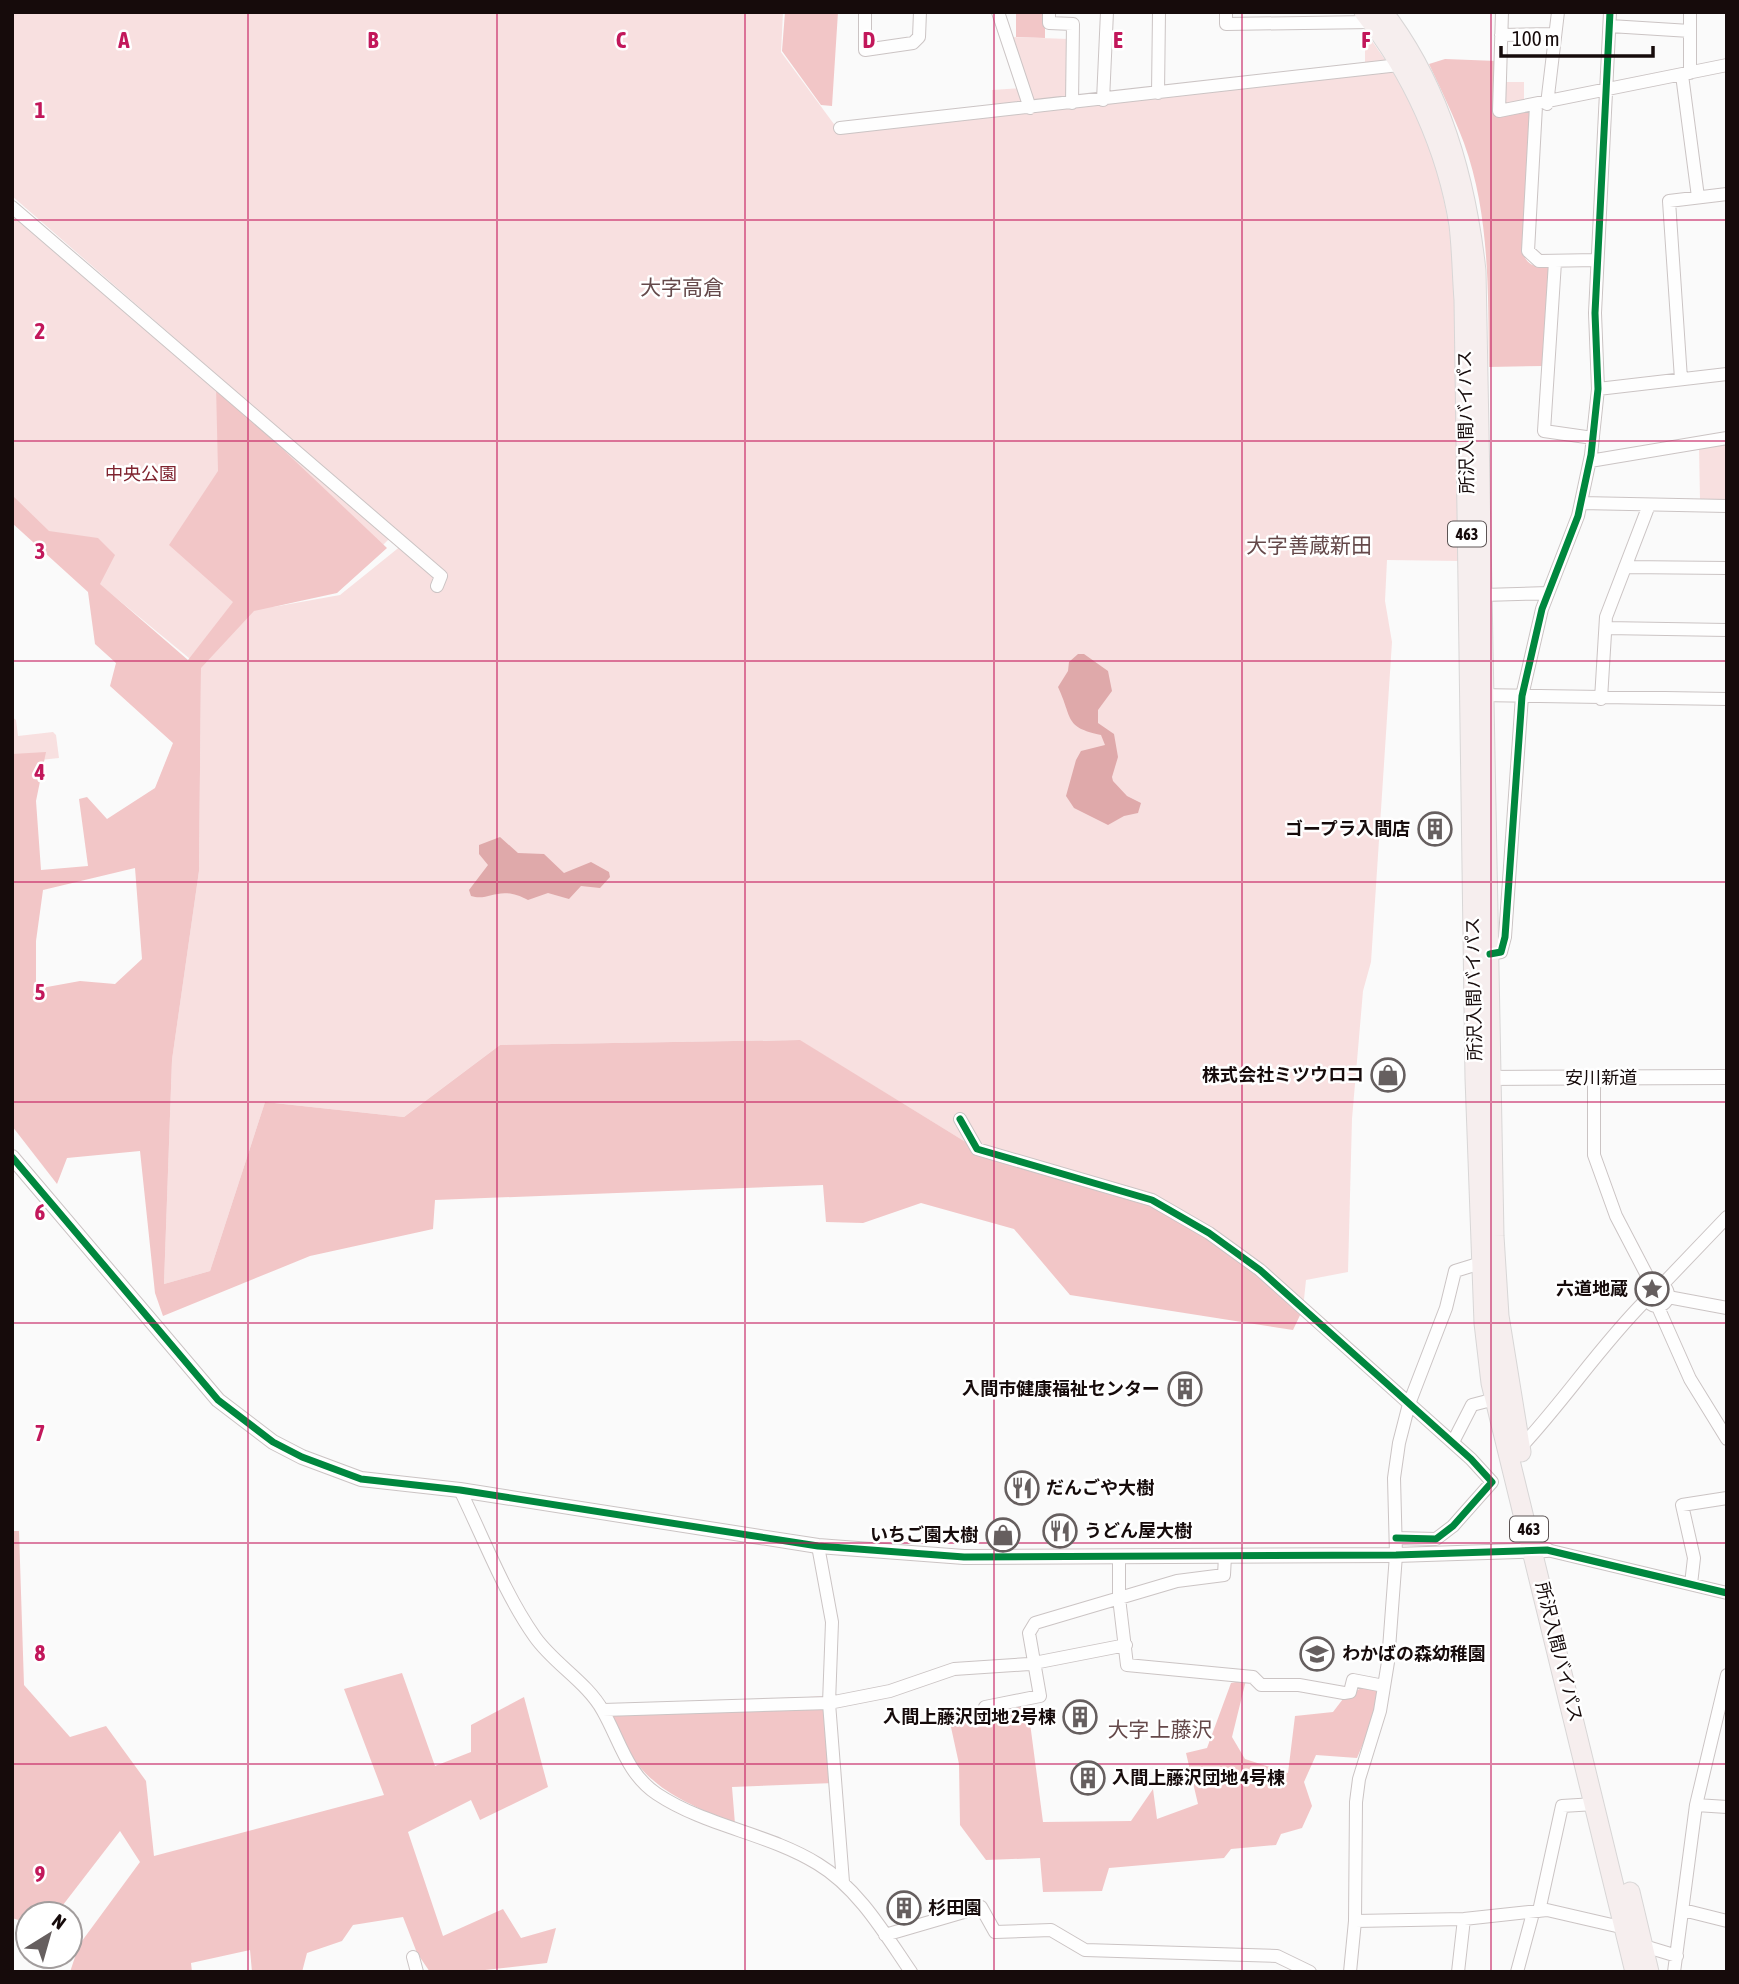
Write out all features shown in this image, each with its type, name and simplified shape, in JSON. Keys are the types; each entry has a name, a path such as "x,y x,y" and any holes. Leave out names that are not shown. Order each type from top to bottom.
{"highway":[{"name":"所沢入間バイパス","path":"1373,16 1430,124 1459,226 1464,300 1477,695 1483,1078 1481,1263 1484,1323 1495,1399 1541,1550 1649,1972"},
{"name":"所沢入間バイパス","path":"1373,16 1422,76 1442,119 1460,171 1471,221 1476,271 1483,594 1477,695 1490,954 1483,1078 1499,1316 1520,1448 1541,1550 1595,1804 1635,1972"}],"street":[{"path":"865,12 865,50 913,43 919,37 920,12"},
{"path":"998,12 1030,108"},
{"path":"1049,12 1049,23 1073,24 1072,103"},
{"path":"1103,100 1107,12"},
{"path":"1158,12 1158,93"},
{"path":"1226,12 1226,24 1373,16"},
{"path":"1502,12 1499,111 1606,92 1727,65"},
{"path":"1558,12 1541,105 1528,251 1539,261 1597,260"},
{"path":"1690,12 1686,74 1698,197"},
{"path":"1490,954 1501,952 1505,937 1522,696 1548,593 1581,503 1593,438 1598,389 1595,313 1597,260 1610,19 1690,31"},
{"path":"1501,35 1554,34"},
{"path":"840,128 1399,65"},
{"path":"1681,379 1669,201 1727,194"},
{"path":"12,207 441,576 437,586"},
{"path":"1555,262 1544,431 1593,438"},
{"path":"1598,389 1727,374"},
{"path":"1590,461 1727,438"},
{"path":"1581,503 1727,506"},
{"path":"1601,699 1605,628 1610,602 1649,505"},
{"path":"1626,567 1727,568"},
{"path":"1483,594 1548,593"},
{"path":"1605,628 1727,630"},
{"path":"1477,695 1727,699"},
{"name":"安川新道","path":"1483,1078 1727,1077"},
{"path":"1594,1078 1594,1155 1616,1216 1661,1289"},
{"path":"960,1119 977,1149 1152,1200 1209,1233 1260,1270 1453,1442 1492,1482 1478,1501 1436,1539 1396,1538"},
{"path":"12,1157 218,1400 247,1424 302,1457 361,1479 460,1490 818,1545 964,1557 1396,1555 1541,1550 1727,1593"},
{"path":"1520,1448 1564,1401 1609,1338 1652,1303 1661,1289 1727,1217"},
{"path":"1350,1972 1355,1921 1356,1802 1384,1686 1396,1555 1394,1478 1409,1404 1446,1308 1451,1279 1455,1271 1481,1263"},
{"path":"1727,1308 1661,1289 1646,1293 1690,1379 1727,1439"},
{"path":"1453,1442 1472,1405 1495,1399"},
{"path":"460,1490 513,1600 535,1638 603,1710 634,1774 655,1793 715,1822 784,1847 818,1863 843,1882 911,1972"},
{"path":"1691,1584 1694,1559 1682,1505 1727,1498"},
{"path":"818,1545 832,1622 829,1703 843,1882"},
{"path":"1119,1556 1119,1598 1127,1665 1253,1677 1261,1685 1299,1685 1344,1693 1350,1692 1353,1680 1384,1686"},
{"path":"985,1707 1040,1696 1029,1633 1035,1623 1177,1581 1224,1575 1226,1556"},
{"path":"603,1710 829,1703 890,1691 954,1669 1035,1664 1126,1645"},
{"path":"1674,1972 1696,1805 1727,1675"},
{"path":"1517,1972 1536,1912 1562,1806 1595,1804"},
{"path":"1696,1805 1727,1807"},
{"path":"885,1935 981,1907 995,1933 1051,1930 1085,1950 1277,1956 1310,1972"},
{"path":"1355,1921 1464,1919 1547,1909 1625,1928"},
{"path":"1683,1910 1727,1922"},
{"path":"1458,1972 1464,1919"},
{"path":"1644,1946 1677,1956"},
{"path":"413,1957 417,1972"}],"green space":[{"name":"中央公園","path":"12,12 783,12 781,52 839,131 1392,70 1417,115 1435,163 1451,239 1454,265 1460,561 1387,560 1385,601 1392,642 1371,962 1363,991 1352,1119 1348,1272 1306,1280 1303,1309 977,1149 799,1040 500,1045 404,1117 265,1102 210,1271 164,1284 172,1060 199,871 201,668 12,512 12,216 389,539 337,591 273,607 340,595 407,541 12,196"},
{"path":"1365,31 1388,64 1365,66"},
{"path":"1010,37 1070,39 1069,95 1064,101 1032,100"},
{"path":"1503,82 1524,82 1524,103 1506,106"},
{"path":"1020,88 1025,102 992,110 992,90"},
{"path":"1727,444 1727,501 1700,500 1699,448"},
{"path":"12,717 16,720 18,736 53,732 56,735 59,758 12,763"}],"shaded area":[{"path":"785,12 838,12 832,106 821,105 782,51"},
{"path":"1016,12 1045,12 1045,38 1016,37"},
{"path":"1445,59 1497,61 1496,114 1527,111 1532,115 1523,253 1533,265 1549,266 1544,366 1489,367 1486,254 1479,198 1464,143 1429,64"},
{"path":"216,386 387,548 337,593 254,611 201,668 199,871 172,1060 164,1284 210,1271 265,1102 404,1117 500,1045 800,1040 977,1149 1152,1200 1209,1233 1303,1309 1293,1330 1070,1295 1014,1229 921,1203 863,1223 826,1222 823,1185 435,1200 433,1229 310,1256 163,1316 155,1293 140,1151 67,1158 57,1184 12,1126 12,754 46,752 36,801 41,870 88,866 79,799 87,797 107,819 155,788 173,743 110,686 116,663 95,644 88,592 12,523 12,495 49,531 98,538 115,555 100,584 188,660 233,602 169,545 218,471","holes":["135,868 142,959 115,984 80,981 36,989 36,941 43,890"]},
{"path":"1078,654 1084,654 1108,671 1112,691 1098,710 1098,723 1114,734 1118,757 1113,781 1127,796 1141,803 1138,813 1124,816 1108,825 1074,808 1066,796 1081,751 1105,745 1101,735 1075,725 1058,687 1068,671 1069,662"},
{"path":"500,837 518,853 544,854 564,873 591,862 609,872 610,877 600,888 581,886 569,899 548,893 528,900 509,893 471,896 469,890 488,865 479,854 479,845"},
{"path":"12,1531 19,1531 24,1685 70,1737 106,1726 146,1781 154,1856 384,1795 344,1689 402,1673 435,1766 471,1752 471,1725 524,1697 548,1787 480,1820 471,1800 408,1832 443,1936 503,1909 521,1938 556,1928 547,1963 467,1972 430,1972 417,1953 403,1917 353,1925 342,1941 307,1953 302,1972 252,1972 250,1950 191,1963 192,1972 70,1972 84,1970 84,1938 140,1862 120,1831 67,1900 14,1900 12,1918"},
{"path":"1246,1680 1232,1737 1245,1759 1288,1773 1295,1716 1333,1712 1346,1695 1378,1681 1374,1718 1357,1758 1316,1755 1304,1782 1312,1806 1302,1828 1281,1834 1276,1845 1231,1849 1224,1858 1109,1868 1102,1891 1043,1892 1040,1858 986,1860 960,1825 959,1764 949,1718 1027,1700 1043,1822 1131,1821 1153,1789 1157,1819 1198,1804 1186,1753 1207,1748 1231,1683"},
{"path":"834,1696 834,1783 732,1787 735,1824 688,1803 654,1781 629,1751 606,1705"}],"cycle path":[{"path":"1490,954 1501,952 1505,937 1522,696 1542,609 1578,516 1591,455 1598,389 1595,313 1610,12"},
{"path":"960,1119 977,1149 1152,1200 1209,1233 1260,1270 1471,1459 1492,1482 1453,1526 1436,1539 1396,1538"},
{"path":"12,1157 218,1400 273,1442 302,1457 361,1479 460,1490 818,1546 964,1557 1396,1555 1547,1550 1727,1593"}],"place":[{"name":"ゴープラ入間店","path":"1435,829"},
{"name":"株式会社ミツウロコ","path":"1388,1075"},
{"name":"六道地蔵","path":"1652,1289"},
{"name":"入間市健康福祉センター","path":"1185,1389"},
{"name":"だんごや大樹","path":"1022,1488"},
{"name":"うどん屋大樹","path":"1060,1531"},
{"name":"いちご園大樹","path":"1003,1535"},
{"name":"わかばの森幼稚園","path":"1317,1654"},
{"name":"入間上藤沢団地 2号棟","path":"1080,1717"},
{"name":"入間上藤沢団地 4号棟","path":"1088,1778"},
{"name":"杉田園","path":"904,1908"}],"district":[{"name":"大字高倉","path":"682,288"},
{"name":"大字善蔵新田","path":"1309,546"},
{"name":"大字上藤沢","path":"1160,1730"}]}
